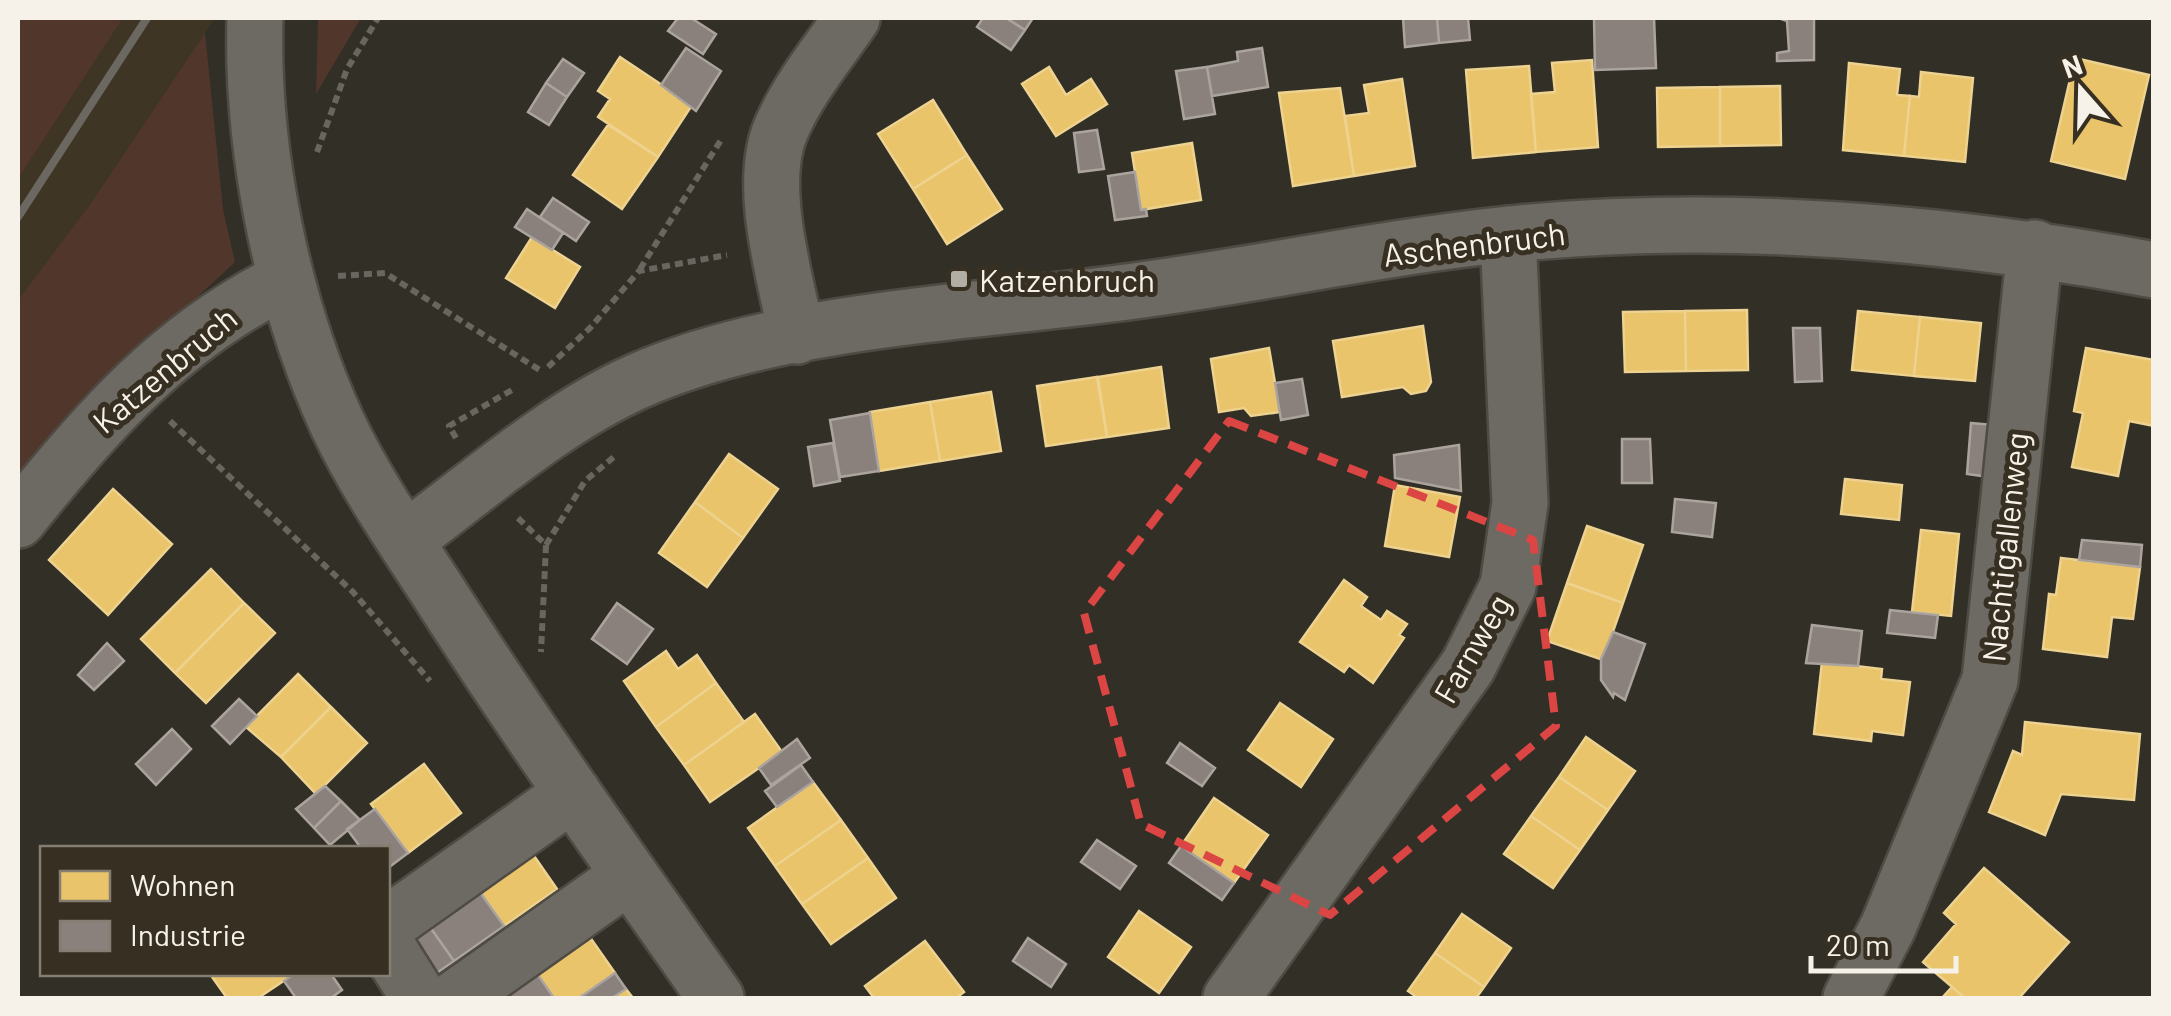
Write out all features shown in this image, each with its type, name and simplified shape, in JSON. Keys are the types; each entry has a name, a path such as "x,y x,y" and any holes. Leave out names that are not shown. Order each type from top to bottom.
{"street":[{"path":"255,18 269,192 286,280 339,426 405,540 573,793 716,998"},
{"path":"796,336 778,246 773,170 780,132 852,18"},
{"name":"Aschenbruch","path":"405,540 576,414 636,382 707,354 796,336 1125,293 1508,234 1669,224 1839,230 2036,248 2154,270"},
{"name":"Farnweg","path":"1232,998 1468,666 1508,586 1520,502 1508,234"},
{"name":"Nachtigallenweg","path":"1851,998 1888,927 1990,680 2036,248"},
{"name":"Katzenbruch","path":"18,520 97,420 133,387 214,320 286,280"},
{"path":"390,923 573,793"},
{"path":"420,979 630,875"}],"path":[{"path":"269,192 311,168 346,69 378,18"},
{"path":"482,484 448,426 544,372 590,328 640,270 726,132"},
{"path":"640,270 778,246"},
{"path":"286,280 385,273 544,372"}],"highlighted area":[{"path":"1229,421 1533,540 1556,726 1330,915 1141,824 1084,613"}],"shaded area":[{"path":"18,18 123,18 18,179"},
{"path":"123,18 215,18 89,206 18,300 18,179"},
{"path":"318,18 361,18 316,94"},
{"path":"205,33 223,209 235,262 118,371 18,495 18,300 89,206"}],"building: Wohnen":[{"path":"620,57 692,105 658,157 598,117 610,99 598,91"},
{"path":"2075,58 2149,75 2125,179 2051,161"},
{"path":"1592,60 1598,147 1536,152 1531,94 1555,92 1552,63"},
{"path":"1849,63 1900,69 1897,95 1910,96 1904,156 1843,150"},
{"path":"1529,66 1536,152 1473,158 1466,70"},
{"path":"1049,67 1066,95 1091,79 1107,104 1056,136 1022,84"},
{"path":"1921,72 1973,78 1965,162 1904,156 1910,96 1919,97"},
{"path":"1402,79 1415,166 1354,176 1345,116 1369,113 1364,85"},
{"path":"1780,86 1781,145 1720,146 1720,87"},
{"path":"1720,87 1720,146 1658,147 1657,88"},
{"path":"1340,88 1354,176 1293,186 1279,93"},
{"path":"933,100 967,155 913,189 878,134"},
{"path":"608,125 658,157 622,209 573,175"},
{"path":"1192,143 1201,200 1141,210 1132,153"},
{"path":"967,155 1002,209 947,244 913,189"},
{"path":"532,237 580,267 555,308 506,278"},
{"path":"1747,310 1748,370 1686,371 1685,311"},
{"path":"1685,311 1686,371 1625,372 1623,312"},
{"path":"1858,311 1920,317 1914,376 1852,370"},
{"path":"1920,317 1981,323 1975,381 1914,376"},
{"path":"1423,326 1431,382 1426,391 1411,394 1403,387 1342,397 1333,341"},
{"path":"1269,348 1280,412 1251,416 1244,408 1219,412 1211,359"},
{"path":"2086,348 2154,360 2154,426 2129,421 2118,476 2072,467 2083,413 2074,411"},
{"path":"1161,367 1169,428 1107,437 1098,377"},
{"path":"1097,377 1107,437 1046,446 1037,386"},
{"path":"991,392 1001,451 940,461 930,402"},
{"path":"930,402 940,461 879,471 870,412"},
{"path":"729,454 778,489 743,538 695,502"},
{"path":"1845,479 1902,485 1899,520 1841,514"},
{"path":"1395,485 1460,497 1449,557 1385,546"},
{"path":"113,489 172,544 108,615 49,560"},
{"path":"695,502 743,538 707,587 659,553"},
{"path":"1587,526 1643,545 1623,603 1567,583"},
{"path":"1921,530 1959,534 1951,616 1912,612"},
{"path":"2061,558 2140,567 2133,619 2112,617 2107,657 2043,649 2049,594 2056,595"},
{"path":"211,569 244,603 175,673 141,639"},
{"path":"1344,580 1367,597 1361,606 1381,620 1387,611 1407,624 1399,635 1404,638 1373,683 1349,665 1344,672 1300,642"},
{"path":"1567,583 1623,603 1603,660 1547,641"},
{"path":"244,603 275,633 206,703 175,673"},
{"path":"666,651 678,669 697,655 716,683 656,727 624,681"},
{"path":"1822,662 1882,669 1881,679 1910,682 1903,735 1872,731 1871,741 1814,734"},
{"path":"298,674 331,707 281,757 246,727"},
{"path":"716,683 744,722 684,765 656,727"},
{"path":"1280,703 1333,739 1301,787 1248,750"},
{"path":"331,707 367,743 316,794 281,757"},
{"path":"755,714 782,752 710,802 684,765"},
{"path":"2025,722 2140,734 2134,800 2061,794 2045,835 1989,812 2013,751 2022,755"},
{"path":"1586,737 1635,771 1608,810 1559,777"},
{"path":"424,764 461,813 408,853 371,804"},
{"path":"1559,777 1608,810 1580,850 1531,816"},
{"path":"813,782 841,820 775,866 748,828"},
{"path":"1214,798 1268,835 1234,883 1181,846"},
{"path":"1531,816 1580,850 1553,888 1504,854"},
{"path":"841,820 868,858 802,904 775,866"},
{"path":"523,840 557,889 504,926 469,876"},
{"path":"868,858 896,898 831,944 802,904"},
{"path":"1984,868 2069,942 2019,998 1965,998 1923,962 1956,924 1944,913"},
{"path":"1139,911 1191,947 1159,993 1108,957"},
{"path":"1462,914 1511,948 1484,987 1435,953"},
{"path":"580,923 615,973 579,998 554,998 527,959"},
{"path":"925,941 964,992 956,998 874,998 865,986"},
{"path":"1435,953 1484,987 1476,998 1418,998 1408,991"},
{"path":"211,976 291,976 258,998 227,998"},
{"path":"1952,987 1965,998 1942,998"},
{"path":"626,989 633,998 612,998"}],"building: Industrie":[{"path":"678,18 691,18 716,34 703,54 668,31"},
{"path":"983,18 1006,18 1025,30 1011,50 977,27"},
{"path":"1006,18 1033,18 1025,30"},
{"path":"1403,18 1437,18 1439,43 1405,47"},
{"path":"1437,18 1468,18 1470,40 1439,43"},
{"path":"1594,18 1654,18 1656,68 1595,70"},
{"path":"1778,18 1814,18 1814,60 1777,61 1777,53 1789,51 1787,21"},
{"path":"686,48 721,71 696,111 661,85"},
{"path":"1262,48 1268,87 1212,96 1207,67 1238,61 1237,52"},
{"path":"563,59 584,73 567,97 546,83"},
{"path":"1207,67 1215,114 1184,119 1176,71"},
{"path":"546,83 567,97 549,125 528,112"},
{"path":"1097,130 1104,169 1079,172 1074,133"},
{"path":"1135,172 1141,210 1146,209 1147,216 1115,220 1108,176"},
{"path":"553,198 589,222 576,241 540,217"},
{"path":"527,209 563,233 552,250 515,227"},
{"path":"1793,328 1820,328 1822,381 1795,382"},
{"path":"1302,379 1308,415 1281,420 1275,383"},
{"path":"870,413 879,471 840,477 830,420"},
{"path":"1971,423 1993,425 1989,477 1967,474"},
{"path":"1622,439 1650,439 1652,483 1622,483"},
{"path":"833,443 840,481 814,486 808,447"},
{"path":"1459,445 1461,491 1395,478 1394,455"},
{"path":"1675,499 1716,503 1712,537 1672,532"},
{"path":"2082,540 2142,545 2140,567 2079,560"},
{"path":"617,603 653,629 627,664 592,639"},
{"path":"1890,610 1938,615 1935,638 1887,633"},
{"path":"1812,625 1862,631 1858,666 1806,663"},
{"path":"1613,632 1645,644 1625,700 1614,693 1613,697 1601,680 1601,659"},
{"path":"107,643 124,661 94,690 78,675"},
{"path":"239,699 257,716 230,744 212,726"},
{"path":"172,729 191,749 156,785 136,764"},
{"path":"797,739 810,758 771,785 759,768"},
{"path":"1180,743 1215,768 1202,786 1167,763"},
{"path":"801,765 813,782 777,807 765,791"},
{"path":"325,786 341,801 314,828 296,809"},
{"path":"341,801 360,820 330,845 314,828"},
{"path":"375,809 408,853 390,866 390,846 360,846 347,829"},
{"path":"1097,840 1136,866 1120,889 1081,862"},
{"path":"1181,846 1234,883 1222,900 1169,863"},
{"path":"475,885 504,926 454,961 425,920"},
{"path":"425,920 454,961 431,977 396,927"},
{"path":"1028,938 1066,964 1051,987 1013,961"},
{"path":"529,962 554,998 476,998"},
{"path":"615,973 626,989 612,998 579,998"},
{"path":"291,976 332,976 342,990 331,998 296,998 284,981"}],"railway":[{"path":"18,217 147,18"}],"place":[{"name":"Katzenbruch","path":"959,279"}]}
